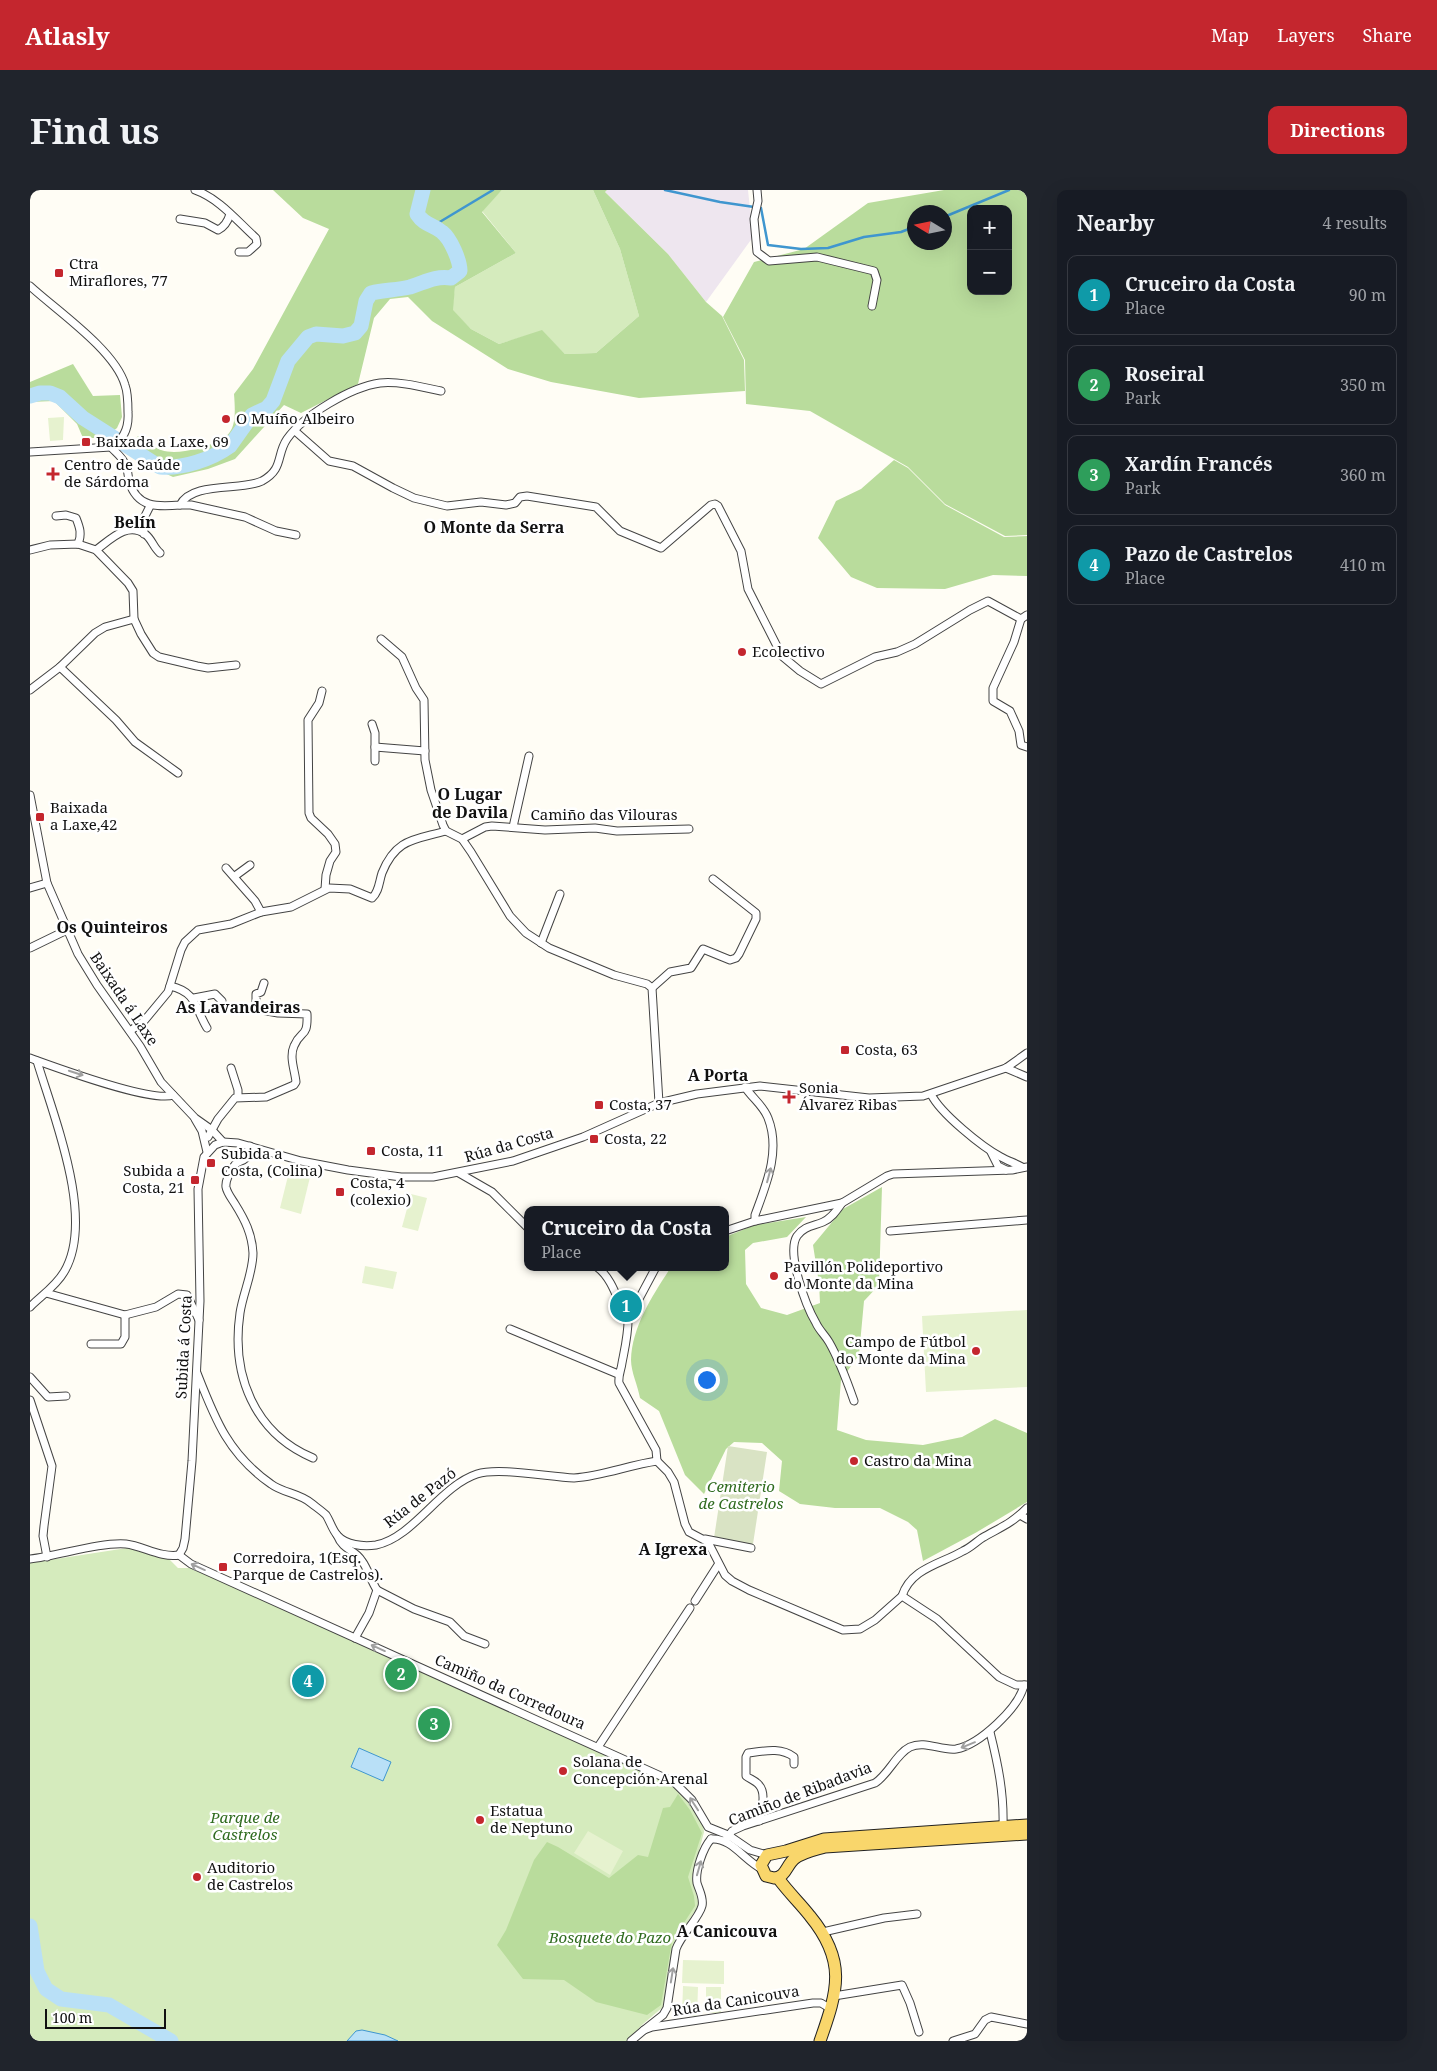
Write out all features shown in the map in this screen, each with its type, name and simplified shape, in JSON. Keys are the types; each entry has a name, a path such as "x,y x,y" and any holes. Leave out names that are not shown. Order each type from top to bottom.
{"main road":[{"path":"820,2041 834,1996 836,1968 833,1954 823,1932 778,1878 766,1876 762,1869 762,1861 771,1854 824,1839 1027,1825"},
{"path":"778,1878 784,1874 787,1868 799,1856 826,1847 1027,1834"},
{"path":"771,1854 786,1860 787,1868"}],"street":[{"path":"195,190 206,194 256,238 256,244 248,252 239,252"},
{"path":"757,190 758,202 754,219 757,252 769,260 817,257 874,270 878,280 872,306"},
{"path":"180,220 205,223 218,230 228,220 230,214"},
{"path":"30,286 72,320 115,367 123,379 126,389 129,423 125,433 113,446 30,452"},
{"path":"180,505 183,501 203,491 259,482 269,477 275,471 284,445 307,418 357,389 382,383 412,385 441,390"},
{"path":"295,431 329,462 353,466 414,498 447,506 481,502 506,505 515,503 520,497 527,496 596,508 620,531 661,548 711,505 715,504 718,506 741,551 748,589 782,656 800,671 821,684 875,657 897,652 915,644 988,601 1024,617 992,688 993,701 1010,711 1019,731 1021,745 1027,747"},
{"path":"113,446 124,462 134,492 150,506 191,506 245,517 276,532 296,535"},
{"path":"150,506 143,520 144,534 160,553"},
{"path":"56,516 66,515 76,518 81,529 81,537 78,544"},
{"path":"96,550 124,530 131,529 144,534"},
{"path":"30,550 50,545 78,544 96,550 128,583 133,591 134,619 150,649 159,657 208,668 236,665"},
{"path":"30,690 60,667 95,633 106,627 134,619"},
{"path":"381,639 402,656 416,688 424,700 425,751 431,790 437,812 446,831 462,839 510,916 526,933 541,943 614,975 647,984 652,988 659,1103"},
{"path":"60,667 116,720 135,742 178,773"},
{"path":"322,691 319,703 308,720 307,765 309,813 311,818 328,834 335,844 336,850 330,860 325,889"},
{"path":"372,724 375,733 375,761"},
{"path":"375,747 425,751"},
{"path":"513,827 529,756"},
{"name":"Baixada á Laxe","path":"30,795 47,883 78,954 97,986 140,1046 152,1070 173,1096 223,1142"},
{"name":"Camiño das Vilouras","path":"462,839 485,827 545,830 595,828 617,831 689,829"},
{"path":"130,1032 144,1021 168,992 181,950 198,930 230,924 261,912 291,907 325,889 350,889 372,898 377,893 384,868 397,848 414,839 446,831"},
{"path":"235,876 250,865"},
{"path":"226,868 255,901 261,912"},
{"path":"652,988 670,972 690,968 703,949 730,960 736,958 739,954 756,919 756,913 713,879"},
{"path":"30,888 47,883"},
{"path":"541,943 560,894"},
{"path":"30,948 67,930"},
{"path":"208,1137 232,1100 238,1097 266,1097 294,1085 296,1082 293,1050 295,1043 306,1032 307,1014 256,1009 256,994 261,992 264,984"},
{"path":"170,986 184,991 194,998 199,1015 207,1028"},
{"path":"194,998 215,994 222,1001"},
{"name":"Rúa da Costa","path":"215,1145 223,1142 238,1143 302,1161 387,1176 418,1178 458,1173 513,1161 583,1137 659,1103 702,1092 745,1087 788,1088 869,1098 900,1098 931,1094 1006,1068 1027,1054"},
{"path":"33,1059 140,1093 164,1098 173,1096"},
{"path":"30,1308 64,1272 72,1251 75,1222 73,1184 67,1155 60,1140 33,1059"},
{"path":"231,1068 238,1090 238,1097"},
{"path":"1006,1068 1027,1077"},
{"path":"745,1087 751,1097 762,1106 768,1118 772,1147 770,1172 755,1215 755,1221"},
{"path":"931,1094 939,1108 990,1150 998,1159 1025,1167"},
{"name":"Baixada á Laxe","path":"195,1118 202,1131 207,1152"},
{"name":"Baixada á Laxe","path":"202,1131 215,1145"},
{"path":"207,1152 215,1145"},
{"path":"250,1146 246,1158 234,1165 227,1179 226,1186 247,1224 252,1239 252,1267 240,1313 238,1335 244,1378 255,1410 269,1428 300,1452 313,1458"},
{"name":"Subida á Costa","path":"179,1554 185,1539 192,1461 201,1268 197,1206 199,1176 207,1152"},
{"path":"998,1159 998,1166 1006,1170"},
{"path":"984,1171 998,1159"},
{"path":"729,1230 755,1221 842,1203 893,1174 1006,1170 1025,1167"},
{"path":"458,1173 492,1192 524,1224"},
{"path":"842,1203 834,1214 824,1222 809,1226 801,1231 794,1242 793,1252 806,1303 817,1325 828,1340 842,1369 854,1401"},
{"path":"890,1231 1027,1220"},
{"path":"602,1271 610,1281 624,1313 628,1314"},
{"path":"628,1314 632,1312 654,1271"},
{"path":"46,1293 125,1316 156,1307 181,1293 187,1295 199,1320"},
{"path":"628,1314 622,1366 618,1374 622,1392 656,1450 657,1461 668,1472 674,1482 685,1524 689,1532 704,1539 751,1548"},
{"path":"91,1344 121,1344 125,1336 125,1316"},
{"path":"510,1329 618,1374"},
{"path":"196,1370 210,1407 230,1445 256,1473 273,1486 304,1497 326,1516 341,1545 363,1561 377,1590 414,1609 450,1622 464,1636 486,1644"},
{"path":"30,1377 48,1397 66,1396"},
{"path":"30,1400 52,1466 43,1536 47,1557"},
{"name":"Rúa de Pazó","path":"337,1535 351,1543 364,1546 384,1543 401,1533 457,1485 482,1472 574,1478 588,1477 626,1466 657,1461"},
{"path":"704,1539 708,1542 718,1565 732,1582 843,1630 860,1629 875,1620 902,1596 915,1576 924,1569 963,1551 983,1538 1024,1517 1027,1508"},
{"path":"30,1560 112,1544 127,1544 170,1555 179,1554"},
{"name":"Camiño da Corredoura","path":"179,1554 191,1564 598,1747 678,1785 692,1800 708,1827 711,1839"},
{"path":"695,1601 718,1565"},
{"path":"355,1638 369,1613 377,1590"},
{"path":"902,1596 936,1619 999,1677 1010,1683 1025,1685"},
{"name":"Camiño da Corredoura","path":"598,1747 690,1608"},
{"name":"Camiño de Ribadavia","path":"726,1838 736,1829 876,1783 882,1779 908,1748 921,1745 955,1749 971,1745 990,1732 1012,1706 1025,1685"},
{"path":"990,1732 1004,1802 1003,1826"},
{"path":"759,1821 762,1804 761,1788 746,1776 746,1757 748,1754 776,1751 794,1757 794,1764"},
{"path":"708,1827 750,1850 771,1854"},
{"path":"711,1839 726,1838 762,1869"},
{"name":"Rúa da Canicouva","path":"631,2041 662,2015 667,2008 676,1949 679,1941 702,1907 697,1877 707,1844 711,1839"},
{"path":"823,1932 904,1914 917,1914"},
{"path":"834,1996 902,1985 919,2032"},
{"name":"Rúa da Canicouva","path":"644,2030 813,2003 821,2003 831,2009"},
{"path":"953,2041 975,2034 985,2020 991,2017 1027,2024"}],"shaded area":[{"path":"607,190 748,190 753,237 706,302 668,254 605,192"}],"green space":[{"path":"273,190 502,190 482,212 516,253 455,287 453,310 471,329 499,344 542,330 565,354 596,353 639,316 620,249 593,190 607,190 605,192 668,254 706,302 722,316 744,360 745,391 639,398 551,382 508,369 432,321 408,297 390,299 374,318 358,384 301,413 284,405 235,459 208,469 173,477 147,465 127,451 138,436 161,450 174,452 196,449 218,442 230,432 235,417 234,394 253,369 329,229 303,218"},
{"path":"502,190 593,190 620,249 639,316 596,353 565,354 542,331 499,344 471,329 452,310 455,287 516,253 482,211"},
{"path":"944,190 1027,190 1027,535 1005,536 945,504 908,467 810,411 746,404 745,360 723,317 754,262 804,249 868,203"},
{"path":"73,364 93,396 120,395 122,417 117,428 104,438 83,438 77,424 54,401 30,402 30,382"},
{"path":"64,417 63,440 50,441 48,418"},
{"path":"894,460 908,468 945,505 1004,537 1027,536 1027,576 993,575 945,589 877,588 851,577 818,538 836,501 861,489"},
{"path":"290,1168 311,1173 301,1214 280,1208"},
{"path":"882,1187 879,1285 864,1301 859,1355 841,1380 837,1430 866,1440 923,1445 962,1437 995,1419 1027,1433 1027,1502 923,1561 917,1530 908,1522 880,1508 835,1508 800,1504 779,1491 782,1461 762,1443 734,1442 726,1449 704,1494 685,1475 659,1411 640,1398 633,1374 631,1365 632,1347 639,1323 669,1271 729,1271 729,1235 755,1225 806,1217 787,1237 753,1243 745,1250 746,1284 761,1308 787,1315 820,1303 813,1245 843,1209"},
{"path":"411,1194 427,1198 418,1231 402,1227"},
{"path":"365,1266 397,1272 393,1289 362,1283"},
{"name":"Campo de Fútbol do Monte da Mina","path":"1027,1310 1027,1387 926,1392 922,1316"},
{"name":"Cemiterio de Castrelos","path":"728,1446 767,1452 753,1544 714,1538"},
{"name":"Parque de Castrelos","path":"127,1548 169,1559 178,1568 191,1568 671,1783 681,1792 703,1824 704,1832 692,1878 699,1905 675,1941 663,2007 627,2041 30,2041 30,1563"},
{"name":"Bosquete do Pazo","path":"678,1794 690,1810 702,1833 688,1877 695,1906 672,1941 661,2005 647,2015 596,2002 564,1980 523,1979 497,1945 506,1930 534,1860 547,1842 609,1878 638,1855 648,1857 663,1808 670,1807"},
{"path":"588,1831 623,1851 610,1875 574,1853"},
{"path":"683,1960 724,1961 724,1984 682,1983"},
{"path":"683,1986 698,1987 697,2016 682,2015"},
{"path":"706,1987 721,1987 721,2013 706,2013"}],"water":[{"path":"359,1748 391,1762 383,1781 351,1767"},
{"path":"362,2030 385,2035 398,2041 347,2041 356,2031"}],"waterway":[{"path":"30,396 50,393 60,397 83,418 160,467 188,465 223,451 230,446 252,415 267,408 273,401 288,361 308,337 316,334 343,336 355,333 361,326 366,301 371,293 410,287 435,279 451,278 460,271 449,240 439,229 423,221 417,214 423,190"},
{"path":"433,226 493,190"},
{"path":"665,190 720,202 761,208 768,245 801,249 828,248 864,237 907,230"},
{"path":"952,214 1009,190"},
{"path":"30,1926 37,1971 46,1989 61,1999 109,2005 171,2041"}],"place":[{"name":"Ctra Miraflores, 77","path":"59,273"},
{"name":"O Muíño Albeiro","path":"226,419"},
{"name":"Baixada a Laxe, 69","path":"86,442"},
{"name":"Centro de Saúde de Sárdoma","path":"53,474"},
{"name":"Ecolectivo","path":"742,652"},
{"name":"Baixada a Laxe,42","path":"40,817"},
{"name":"Costa, 63","path":"845,1050"},
{"name":"Sonia Álvarez Ribas","path":"789,1097"},
{"name":"Costa, 37","path":"599,1105"},
{"name":"Costa, 22","path":"594,1139"},
{"name":"Costa, 11","path":"371,1151"},
{"name":"Subida a Costa, (Colina)","path":"211,1163"},
{"name":"Subida a Costa, 21","path":"195,1180"},
{"name":"Costa, 4 (colexio)","path":"340,1192"},
{"name":"Pavillón Polideportivo do Monte da Mina","path":"774,1276"},
{"name":"Cruceiro da Costa","path":"626,1306"},
{"name":"Campo de Fútbol do Monte da Mina","path":"976,1351"},
{"name":"Castro da Mina","path":"854,1461"},
{"name":"Corredoira, 1(Esq. Parque de Castrelos).","path":"223,1567"},
{"name":"Roseiral","path":"401,1674"},
{"name":"Pazo de Castrelos","path":"308,1681"},
{"name":"Xardín Francés","path":"434,1724"},
{"name":"Solana de Concepción Arenal","path":"563,1771"},
{"name":"Estatua de Neptuno","path":"480,1820"},
{"name":"Auditorio de Castrelos","path":"197,1877"}],"district":[{"name":"Belín","path":"135,522"},
{"name":"O Monte da Serra","path":"494,527"},
{"name":"O Lugar de Davila","path":"470,803"},
{"name":"Os Quinteiros","path":"112,927"},
{"name":"As Lavandeiras","path":"238,1007"},
{"name":"A Porta","path":"718,1075"},
{"name":"A Igrexa","path":"673,1549"},
{"name":"A Canicouva","path":"727,1931"}]}
